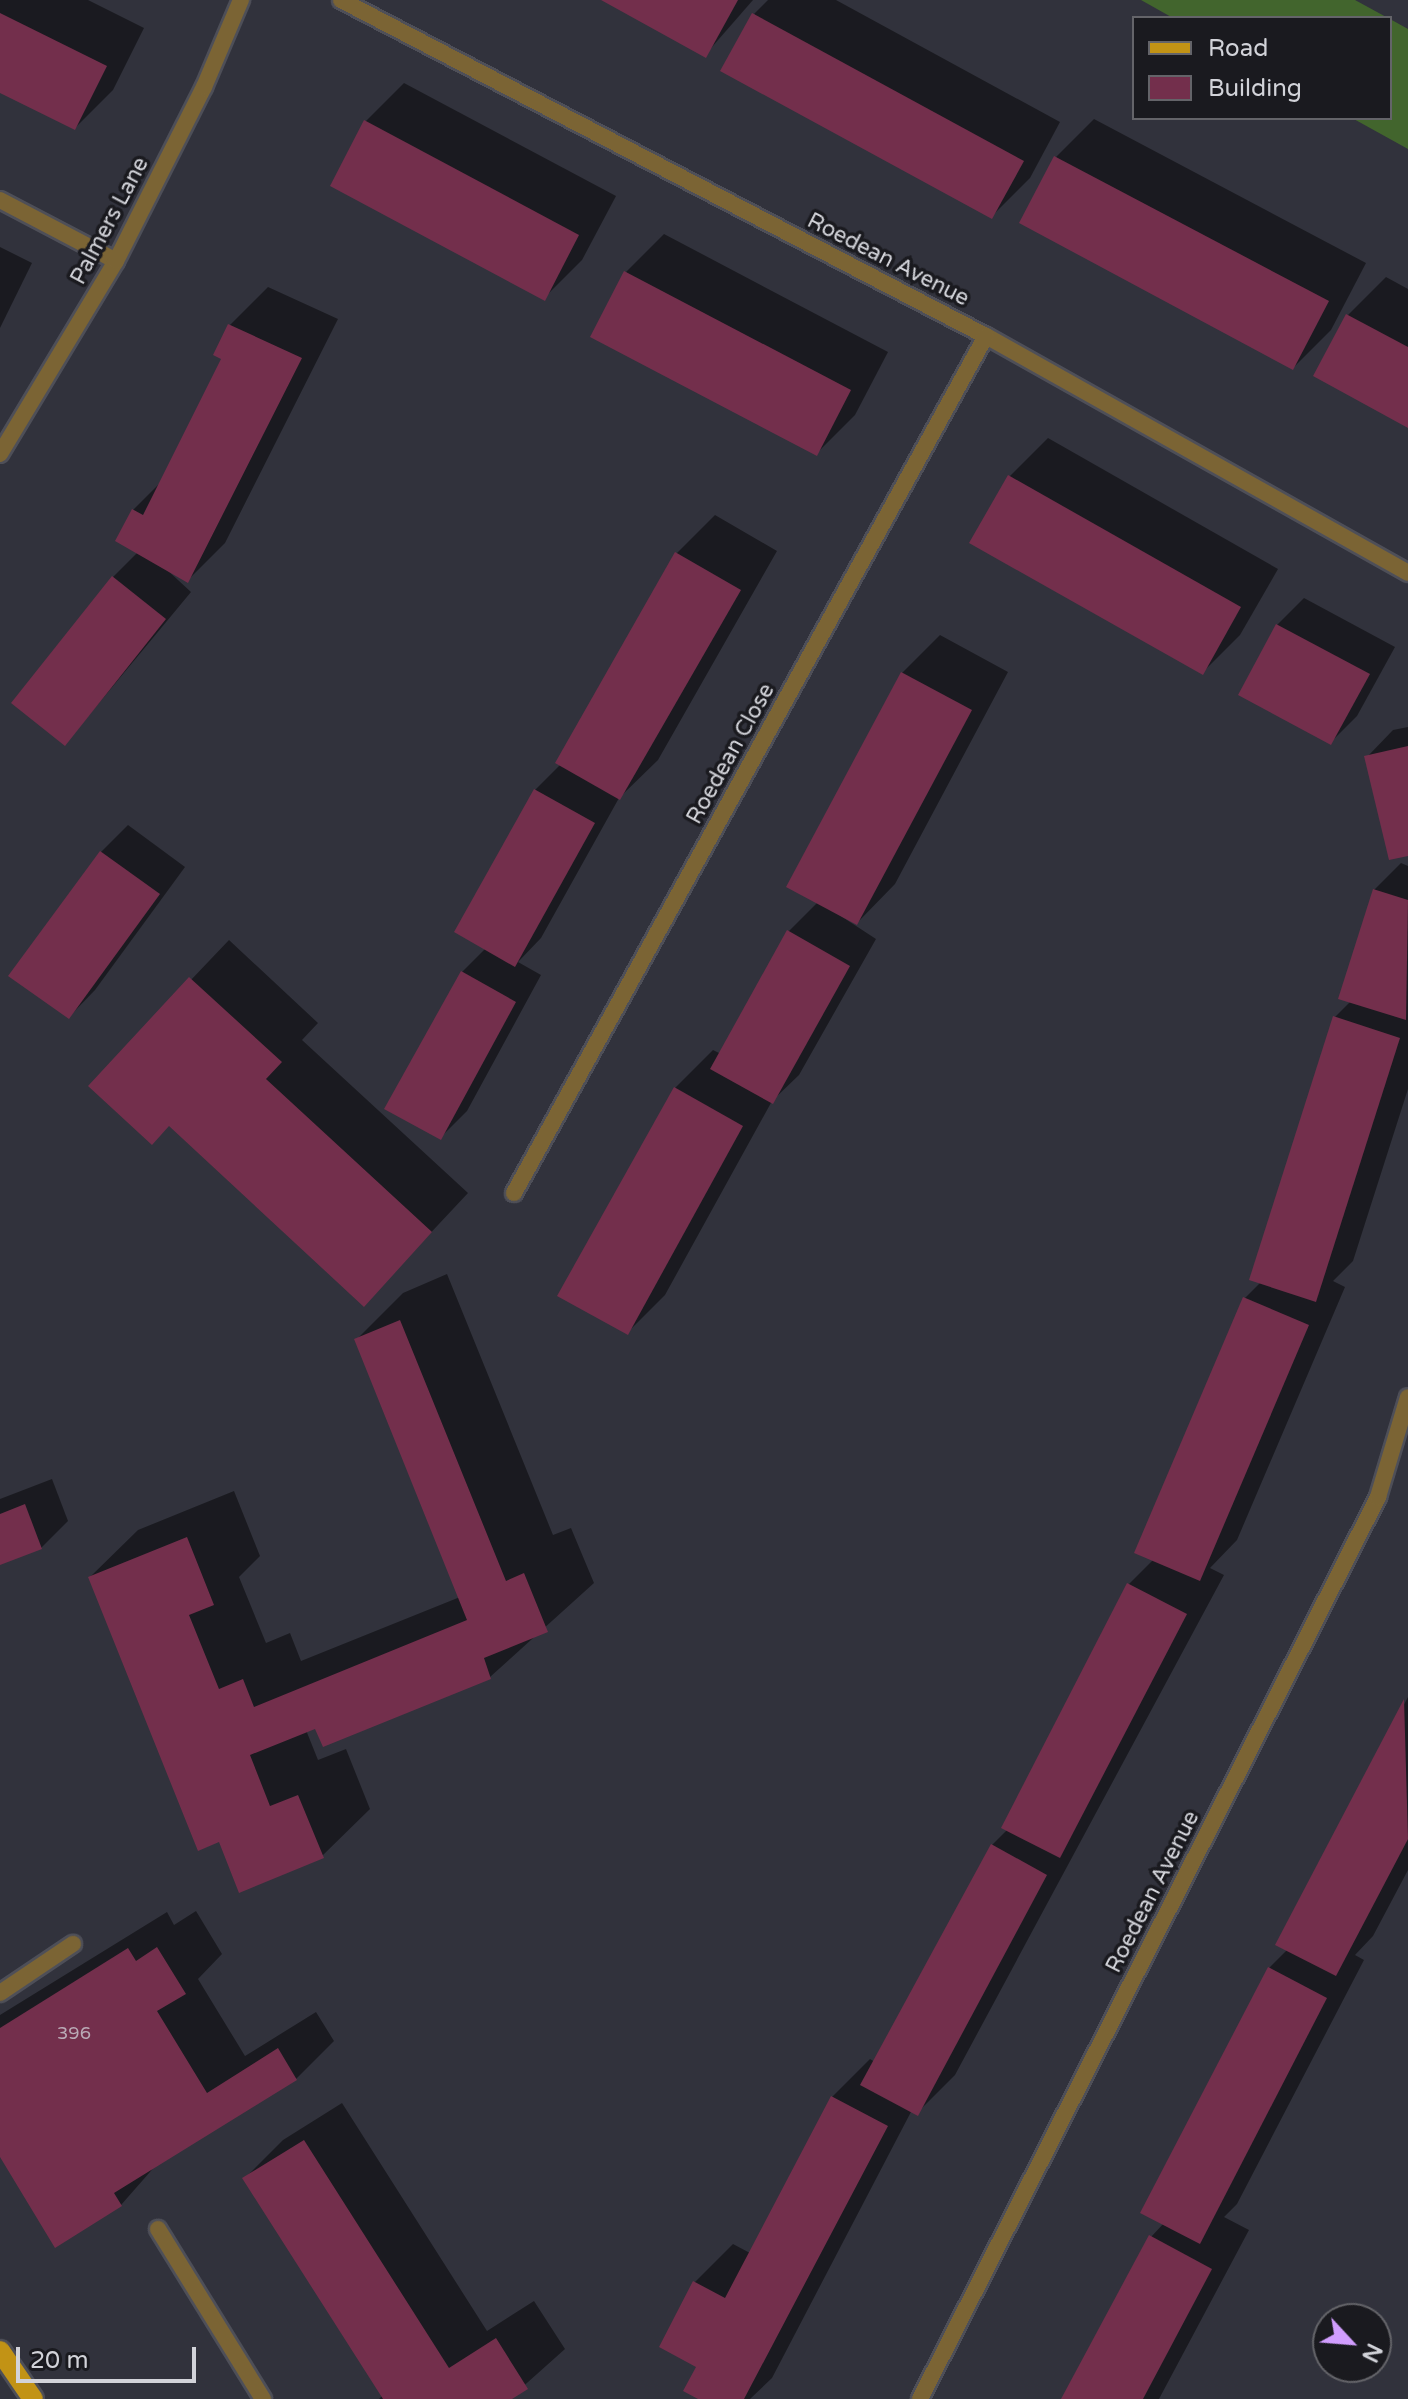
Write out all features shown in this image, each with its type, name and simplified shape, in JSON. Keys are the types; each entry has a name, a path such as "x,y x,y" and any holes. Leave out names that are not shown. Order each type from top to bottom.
{"main road":[{"path":"0,2351 33,2399"}],"street":[{"name":"Palmers Lane","path":"0,454 116,261 204,87 241,0"},
{"name":"Roedean Avenue","path":"341,0 986,336 1408,573"},
{"path":"0,200 116,261"},
{"name":"Roedean Close","path":"514,1193 986,336"},
{"name":"Roedean Avenue","path":"920,2399 1378,1497 1408,1397"},
{"path":"0,1993 73,1944"},
{"path":"158,2229 263,2399"}],"green space":[{"path":"1141,0 1355,0 1384,16 1169,16"},
{"path":"1392,20 1408,29 1408,149 1356,120 1392,120"}],"building":[{"path":"601,0 738,0 706,58"},
{"path":"0,13 107,66 75,130 0,93"},
{"path":"752,13 1024,161 992,219 720,71"},
{"path":"364,120 579,235 545,301 330,186"},
{"path":"1054,156 1329,301 1293,370 1019,223"},
{"path":"624,271 851,390 817,456 590,337"},
{"path":"1346,314 1408,347 1408,428 1313,376"},
{"path":"228,324 302,358 188,583 115,541 132,509 143,515 221,359 213,355"},
{"path":"1008,475 1241,607 1203,675 969,543"},
{"path":"675,552 741,590 620,800 555,763"},
{"path":"112,576 166,619 65,746 11,703"},
{"path":"1276,624 1370,674 1331,745 1238,695"},
{"path":"901,672 972,710 857,925 786,887"},
{"path":"1408,746 1408,856 1389,860 1364,756"},
{"path":"534,789 595,823 515,967 454,932"},
{"path":"100,851 160,894 69,1019 8,976"},
{"path":"1373,889 1408,900 1406,1020 1338,999"},
{"path":"787,930 850,966 773,1104 710,1069"},
{"path":"461,971 516,1002 441,1140 384,1109"},
{"path":"189,977 282,1062 266,1079 432,1232 364,1307 169,1126 152,1145 88,1086"},
{"path":"1333,1016 1400,1038 1316,1302 1249,1280"},
{"path":"674,1087 743,1126 628,1335 557,1296"},
{"path":"1243,1297 1309,1325 1200,1581 1134,1553"},
{"path":"400,1320 506,1581 524,1573 548,1632 484,1658 491,1679 323,1747 315,1729 250,1755 270,1806 298,1795 324,1858 239,1893 219,1842 198,1851 88,1577 187,1537 214,1605 189,1615 219,1689 243,1679 254,1707 467,1620 354,1339"},
{"path":"25,1504 42,1549 0,1565 0,1514"},
{"path":"1127,1583 1187,1614 1060,1858 1001,1828"},
{"path":"1404,1699 1408,1839 1336,1976 1275,1945"},
{"path":"991,1844 1047,1875 918,2116 860,2085"},
{"path":"157,1947 186,1994 157,2011 207,2093 278,2048 297,2080 114,2193 122,2206 55,2248 0,2157 0,2028 128,1948 136,1961"},
{"path":"1268,1967 1327,1998 1200,2244 1140,2213"},
{"path":"831,2096 888,2126 744,2399 698,2399 683,2391 696,2367 659,2347 693,2281 725,2298"},
{"path":"304,2140 449,2368 496,2338 528,2389 512,2399 383,2399 242,2178"},
{"path":"1149,2235 1212,2269 1143,2399 1061,2399"}]}
